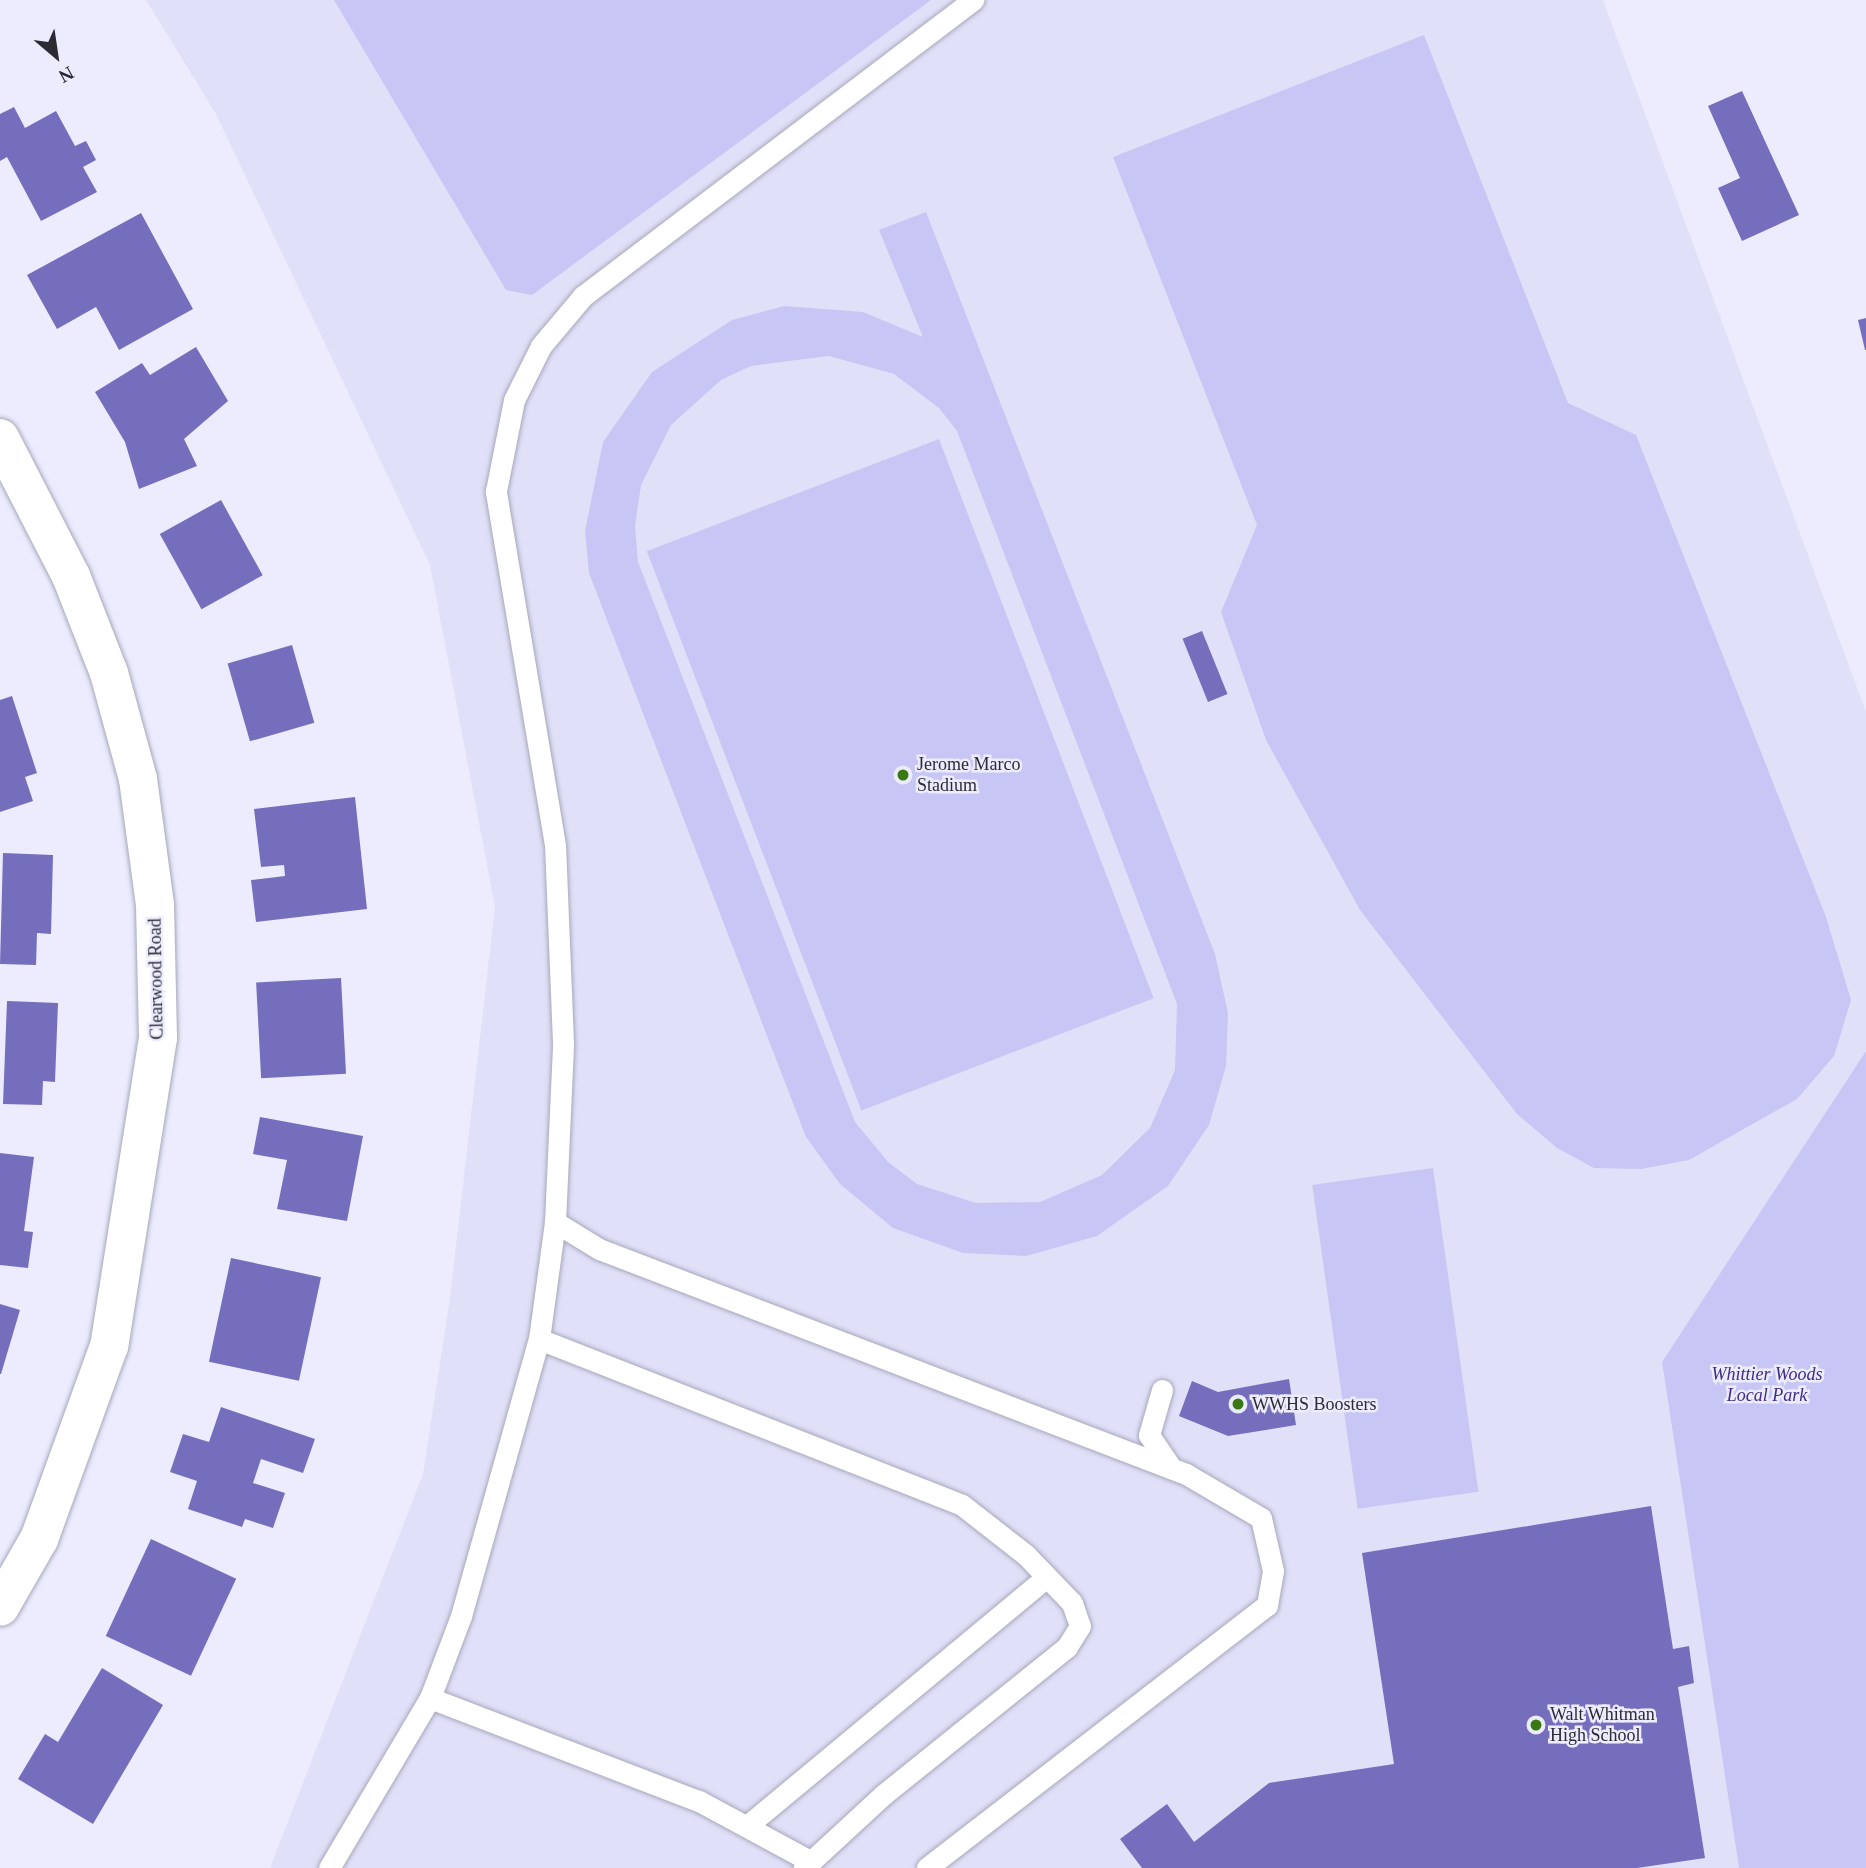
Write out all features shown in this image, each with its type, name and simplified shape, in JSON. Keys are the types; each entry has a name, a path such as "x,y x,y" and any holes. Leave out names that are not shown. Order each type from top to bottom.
{"street":[{"name":"Clearwood Road","path":"0,438 71,576 109,673 138,779 155,905 158,1038 109,1346 39,1539 0,1607"}],"lane":[{"path":"329,1868 430,1698 516,1435 539,1339 555,1222 563,1043 555,845 496,491 514,400 541,346 583,296 973,0"},
{"path":"555,1222 599,1249 1172,1470 1261,1518 1273,1571 1267,1605 927,1868"},
{"path":"430,1698 748,1825 806,1864 1067,1647 1080,1626 1072,1603 1047,1577 962,1505 539,1339"},
{"path":"1162,1390 1149,1436 1172,1470"},
{"path":"748,1825 1047,1577"}],"shaded area":[{"name":"Walt Whitman High School","path":"146,0 1603,0 1866,712 1866,1051 1662,1363 1739,1868 270,1868 423,1474 450,1298 495,907 430,565 216,114"}],"green space":[{"path":"334,0 931,0 532,295 506,290"},
{"path":"1424,35 1568,403 1636,435 1826,917 1851,1000 1834,1056 1797,1099 1689,1160 1641,1169 1594,1168 1557,1148 1517,1114 1360,910 1266,740 1221,612 1257,525 1113,157"},
{"path":"926,212 1215,954 1228,1013 1226,1066 1209,1125 1168,1186 1097,1236 1026,1256 963,1253 893,1228 840,1184 806,1137 589,573 585,531 603,442 652,372 732,320 784,306 863,312 923,337 879,230","holes":["829,356 894,374 939,408 957,431 1177,1004 1175,1070 1150,1128 1102,1175 1040,1202 976,1203 917,1184 888,1162 855,1122 638,562 635,526 641,485 671,425 721,380 751,366"]},
{"name":"Jerome Marco Stadium","path":"939,439 1154,998 861,1110 647,551"},
{"name":"Whittier Woods Local Park","path":"1866,1051 1866,1868 1739,1868 1662,1362"},
{"path":"1433,1168 1479,1492 1358,1509 1312,1185"}],"building":[{"path":"1742,91 1799,215 1742,241 1718,188 1740,178 1708,106"},
{"path":"14,107 25,128 56,111 75,146 86,141 96,160 83,167 97,192 41,221 7,157 0,161 0,114"},
{"path":"141,213 193,309 119,350 96,307 57,329 27,275"},
{"path":"1866,318 1866,350 1865,350 1858,320"},
{"path":"196,347 228,401 184,439 197,466 139,489 125,442 95,392 142,363 150,375"},
{"path":"221,500 263,575 201,609 160,534"},
{"path":"1202,631 1227,694 1208,702 1183,639"},
{"path":"292,645 314,723 250,741 228,663"},
{"path":"12,696 37,773 25,777 33,801 0,812 0,700"},
{"path":"355,797 367,909 256,922 251,880 285,876 284,865 261,867 254,809"},
{"path":"3,853 53,855 51,934 37,933 36,965 0,964"},
{"path":"341,978 346,1074 261,1078 256,982"},
{"path":"7,1001 58,1003 55,1082 43,1081 42,1105 3,1104"},
{"path":"260,1117 363,1136 347,1221 277,1209 287,1160 253,1154"},
{"path":"0,1153 34,1157 24,1231 33,1232 28,1268 0,1265"},
{"path":"231,1258 321,1277 299,1381 209,1362"},
{"path":"0,1304 20,1310 1,1374 0,1374"},
{"name":"WWHS Boosters","path":"1289,1379 1296,1425 1228,1436 1179,1416 1192,1381 1218,1392"},
{"path":"221,1407 315,1439 303,1473 261,1459 253,1483 285,1493 273,1528 245,1519 242,1527 188,1509 197,1481 170,1472 183,1434 209,1442"},
{"name":"Walt Whitman High School","path":"1651,1506 1673,1649 1689,1646 1694,1683 1678,1687 1705,1858 1637,1868 1142,1868 1120,1839 1167,1804 1194,1842 1269,1783 1394,1764 1362,1553"},
{"path":"151,1539 236,1579 191,1676 106,1636"},
{"path":"102,1668 163,1705 93,1824 18,1779 45,1734 58,1742"}],"place":[{"name":"Jerome Marco Stadium","path":"903,775"},
{"name":"WWHS Boosters","path":"1238,1404"},
{"name":"Walt Whitman High School","path":"1536,1725"}]}
